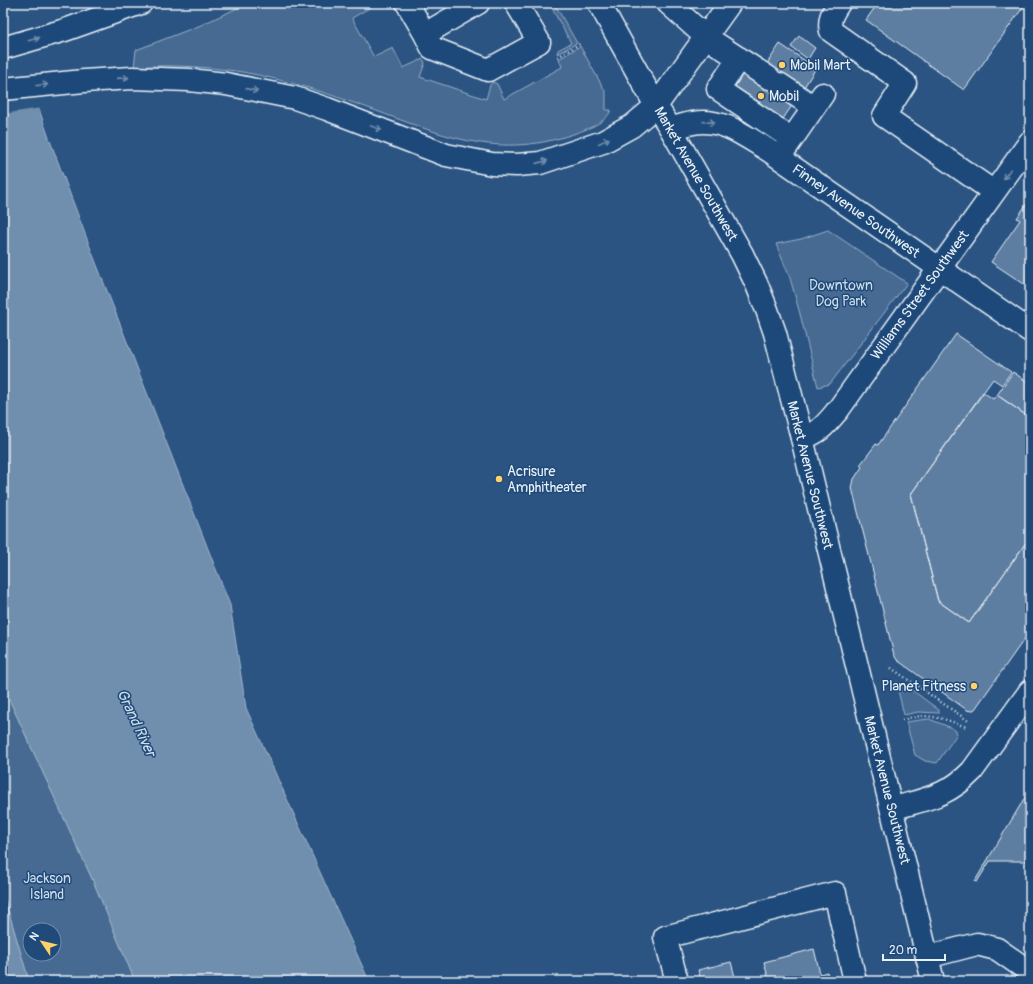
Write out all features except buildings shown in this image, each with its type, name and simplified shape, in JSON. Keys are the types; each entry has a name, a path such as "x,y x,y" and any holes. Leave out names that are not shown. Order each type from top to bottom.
{"main road":[{"path":"3,48 65,30 141,3"},
{"path":"407,3 432,48 488,70 539,42 516,3"},
{"path":"424,34 478,3"},
{"name":"Market Avenue Southwest","path":"599,3 656,106 733,236 757,285 775,333 802,438 933,981"},
{"path":"668,3 706,36 774,81 819,101 779,158"},
{"path":"3,89 132,78 189,80 226,84 295,98 446,155 498,165 540,163 603,142 632,126 656,106 730,3"},
{"path":"839,3 832,13 829,23 831,31 905,84 884,116 994,192"},
{"path":"739,58 718,89 792,139"},
{"name":"Finney Avenue Southwest","path":"671,129 693,122 707,121 720,123 732,129 779,158 1030,331"},
{"name":"Williams Street Southwest","path":"802,438 813,435 824,426 838,410 1030,142"},
{"path":"892,809 933,797 962,782 972,772 1030,691"},
{"path":"677,981 665,937 835,893 855,981"},
{"path":"927,957 977,944 997,949 1030,972"}],"path":[{"path":"558,57 581,43"},
{"path":"891,668 970,722"},
{"path":"902,720 917,716 927,716 940,718 966,727"}],"green space":[{"path":"248,3 378,3 352,18 374,57 393,48 403,68 423,59 425,63 420,77 486,99 490,85 493,82 497,84 504,99 562,67 559,59 580,46 606,93 606,110 611,110 606,118 591,127 545,142 516,145 488,144 435,132 328,94 258,75 196,67 134,67 136,50 201,25"},
{"path":"549,3 554,3 577,43 557,54 558,50 571,43"},
{"name":"Downtown Dog Park","path":"828,230 907,283 830,384 818,387 790,278 776,244 801,239"},
{"path":"896,682 912,690 939,710 939,713 918,712 904,715"},
{"name":"Jackson Island","path":"3,690 8,697 94,883 135,981 29,981 23,962 62,962 62,922 22,922 22,957 3,893"},
{"path":"929,719 952,728 957,734 937,763 925,761 915,755 906,722"}],"water":[{"name":"Grand River","path":"3,6 49,138 93,255 230,605 246,708 369,981 135,981 94,883 8,697 3,690"},
{"path":"3,893 22,957 22,962 23,962 29,981 3,981"}],"pier":[{"path":"3,4 5,5 41,108 3,114"}],"place":[{"name":"Mobil Mart","path":"782,65"},
{"name":"Mobil","path":"761,96"},
{"name":"Acrisure Amphitheater","path":"499,479"},
{"name":"Planet Fitness","path":"974,686"}]}
